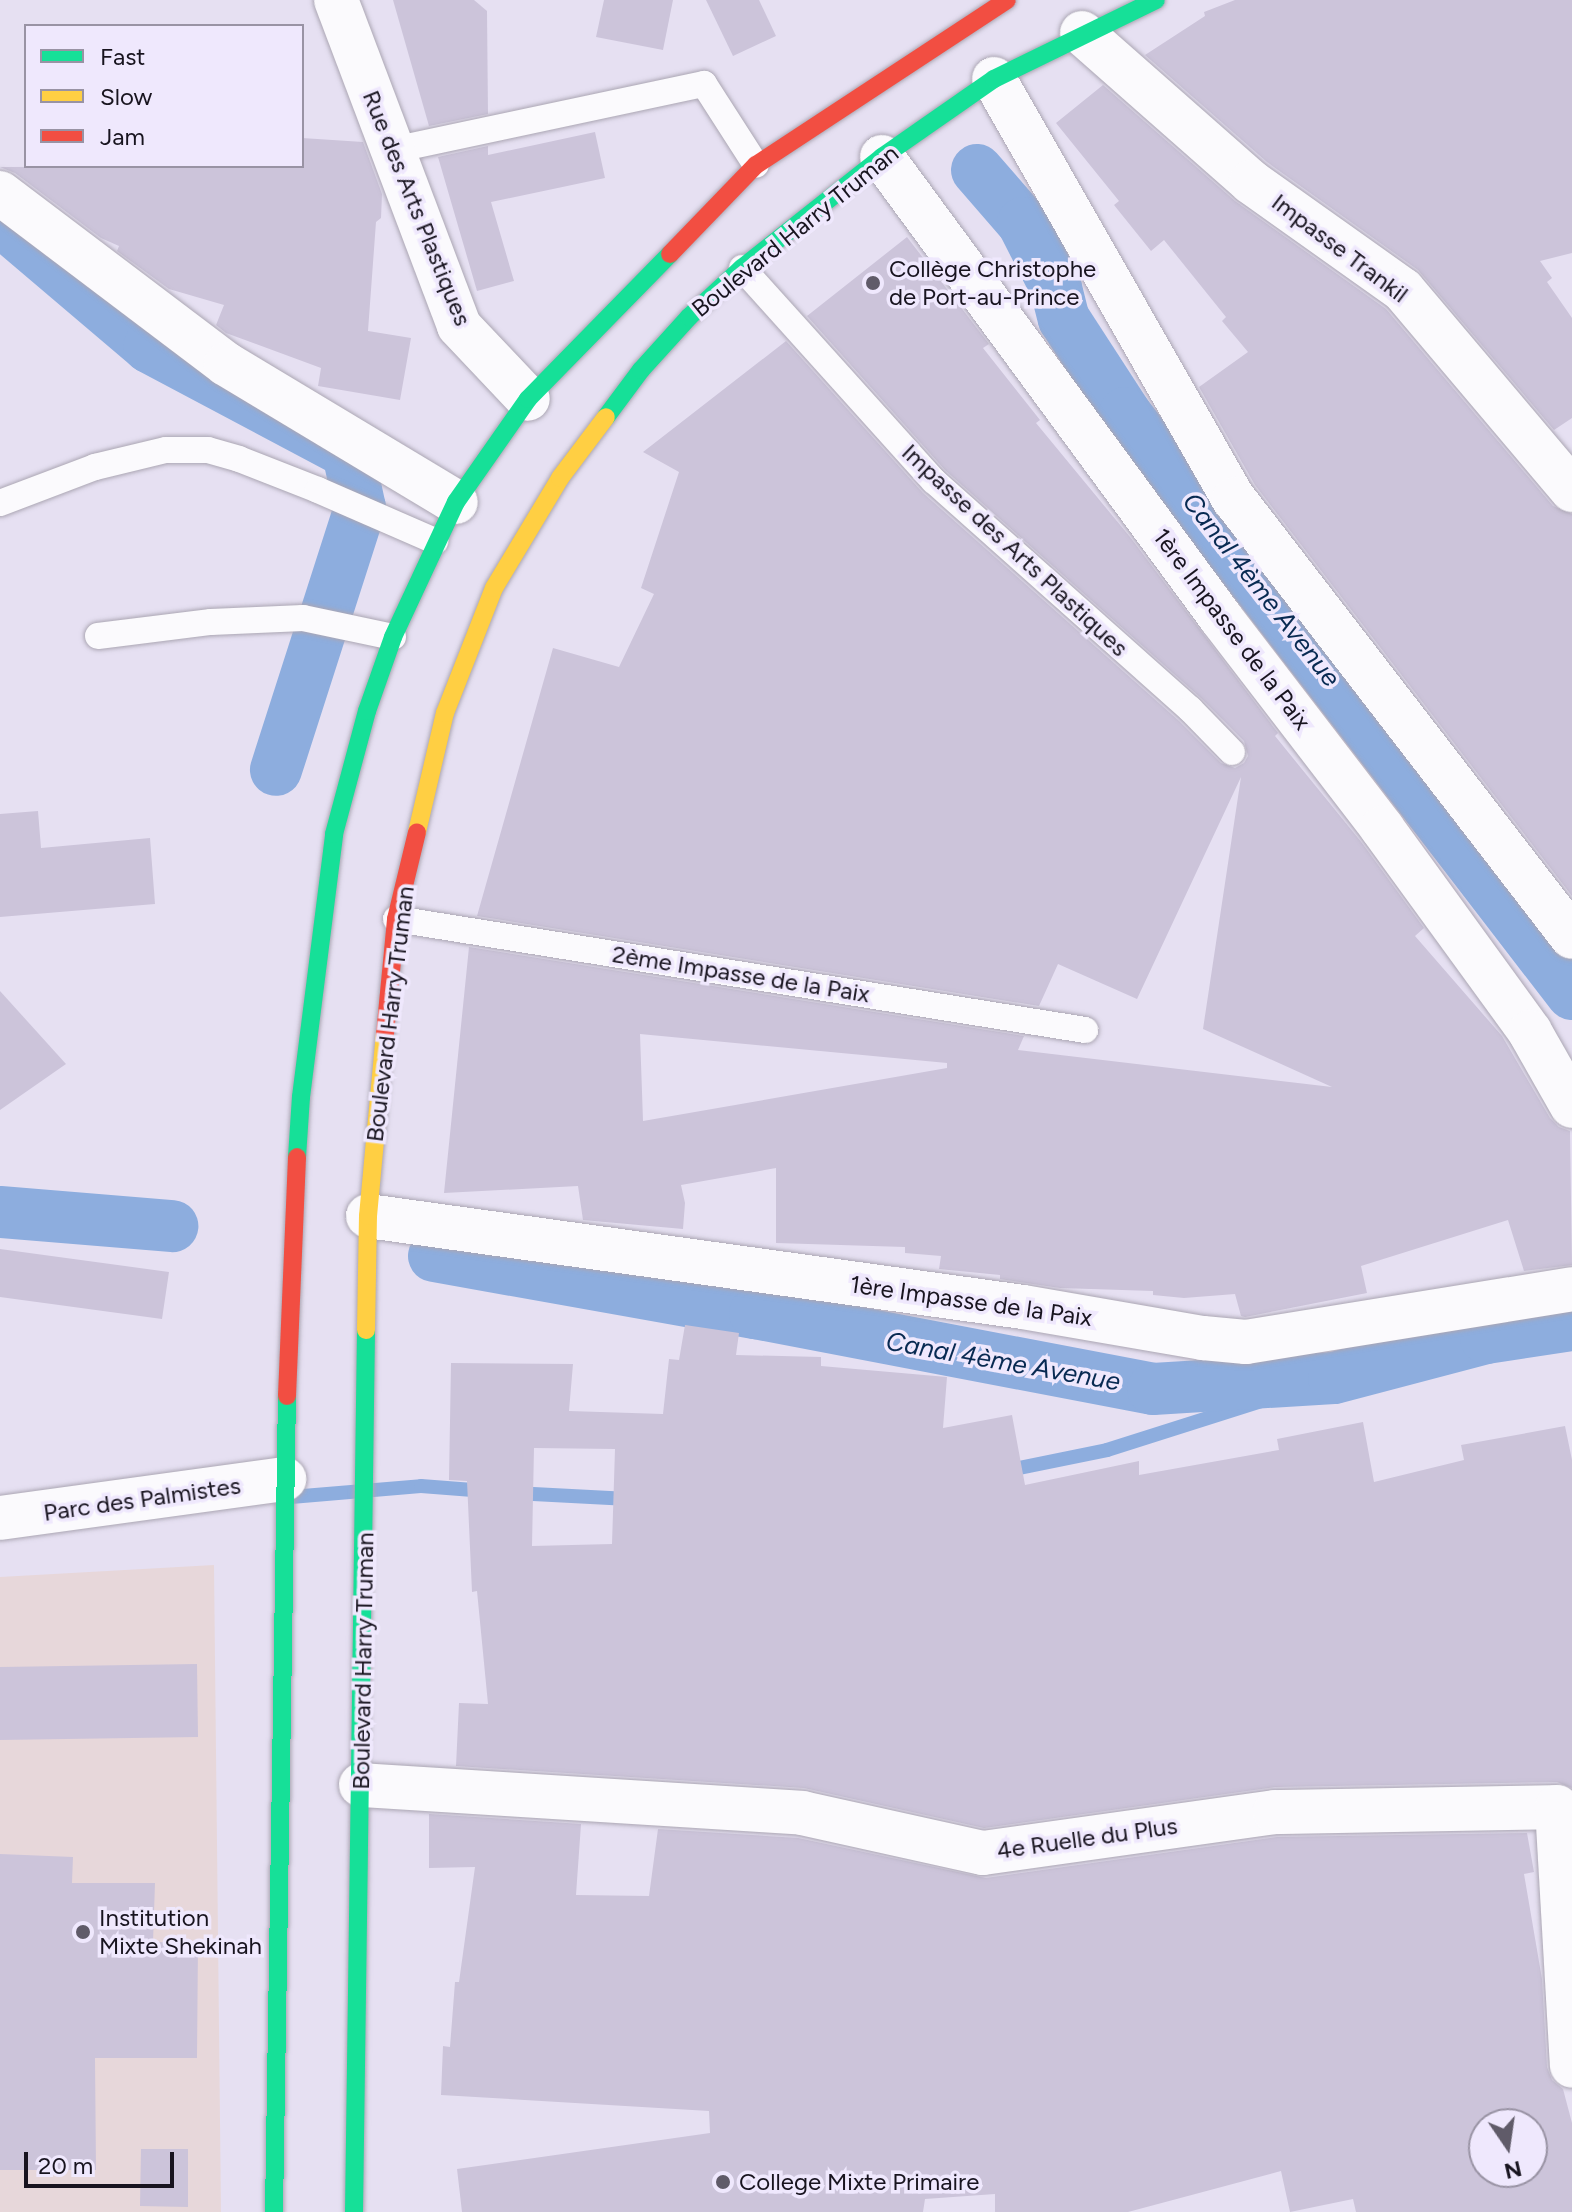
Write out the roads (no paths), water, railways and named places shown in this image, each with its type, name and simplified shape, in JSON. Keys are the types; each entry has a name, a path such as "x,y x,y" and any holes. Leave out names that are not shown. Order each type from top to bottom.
{"main road":[{"path":"274,2212 288,1305 301,1097 332,849 348,774 393,637 435,541 456,502 528,399 756,165 1007,0"},
{"name":"Boulevard Harry Truman","path":"354,2212 368,1216 396,919 445,713 494,588 560,478 641,370 689,317 742,268 882,157 994,79 1082,33 1156,0"}],"street":[{"name":"Rue des Arts Plastiques","path":"336,0 459,326 528,399"},
{"name":"Impasse Trankil","path":"1082,33 1251,182 1403,290 1572,490"},
{"path":"994,79 1234,499 1572,937"},
{"name":"1ère Impasse de la Paix","path":"882,157 1221,618 1392,841 1530,1032 1572,1106"},
{"path":"0,193 226,364 456,502"},
{"name":"1ère Impasse de la Paix","path":"368,1216 1023,1307 1203,1338 1246,1342 1572,1289"},
{"name":"Parc des Palmistes","path":"0,1518 284,1479"},
{"name":"4e Ruelle du Plus","path":"361,1785 802,1813 983,1853 1275,1812 1557,1807 1572,2066"}],"lane":[{"path":"393,150 704,84 756,165"},
{"name":"Impasse des Arts Plastiques","path":"742,268 934,481 1190,709 1232,752"},
{"path":"0,503 95,467 166,450 208,450 305,484 435,541"},
{"path":"98,636 211,622 303,618 393,637"},
{"name":"2ème Impasse de la Paix","path":"396,919 1085,1030"}],"waterway":[{"name":"Canal 4ème Avenue","path":"977,170 1023,223 1056,288 1064,319 1125,413 1572,994"},
{"path":"0,220 149,347 348,453 360,508 276,770"},
{"path":"0,1212 172,1226"},
{"name":"Canal 4ème Avenue","path":"434,1256 1153,1389 1334,1378 1486,1338 1572,1325"},
{"path":"1004,1471 1107,1450 1334,1378"},
{"path":"291,1497 421,1486 486,1491"},
{"path":"514,1493 629,1499"}],"place":[{"name":"Collège Christophe de Port-au-Prince","path":"873,283"},
{"name":"Institution Mixte Shekinah","path":"83,1932"},
{"name":"College Mixte Primaire","path":"723,2182"}]}
